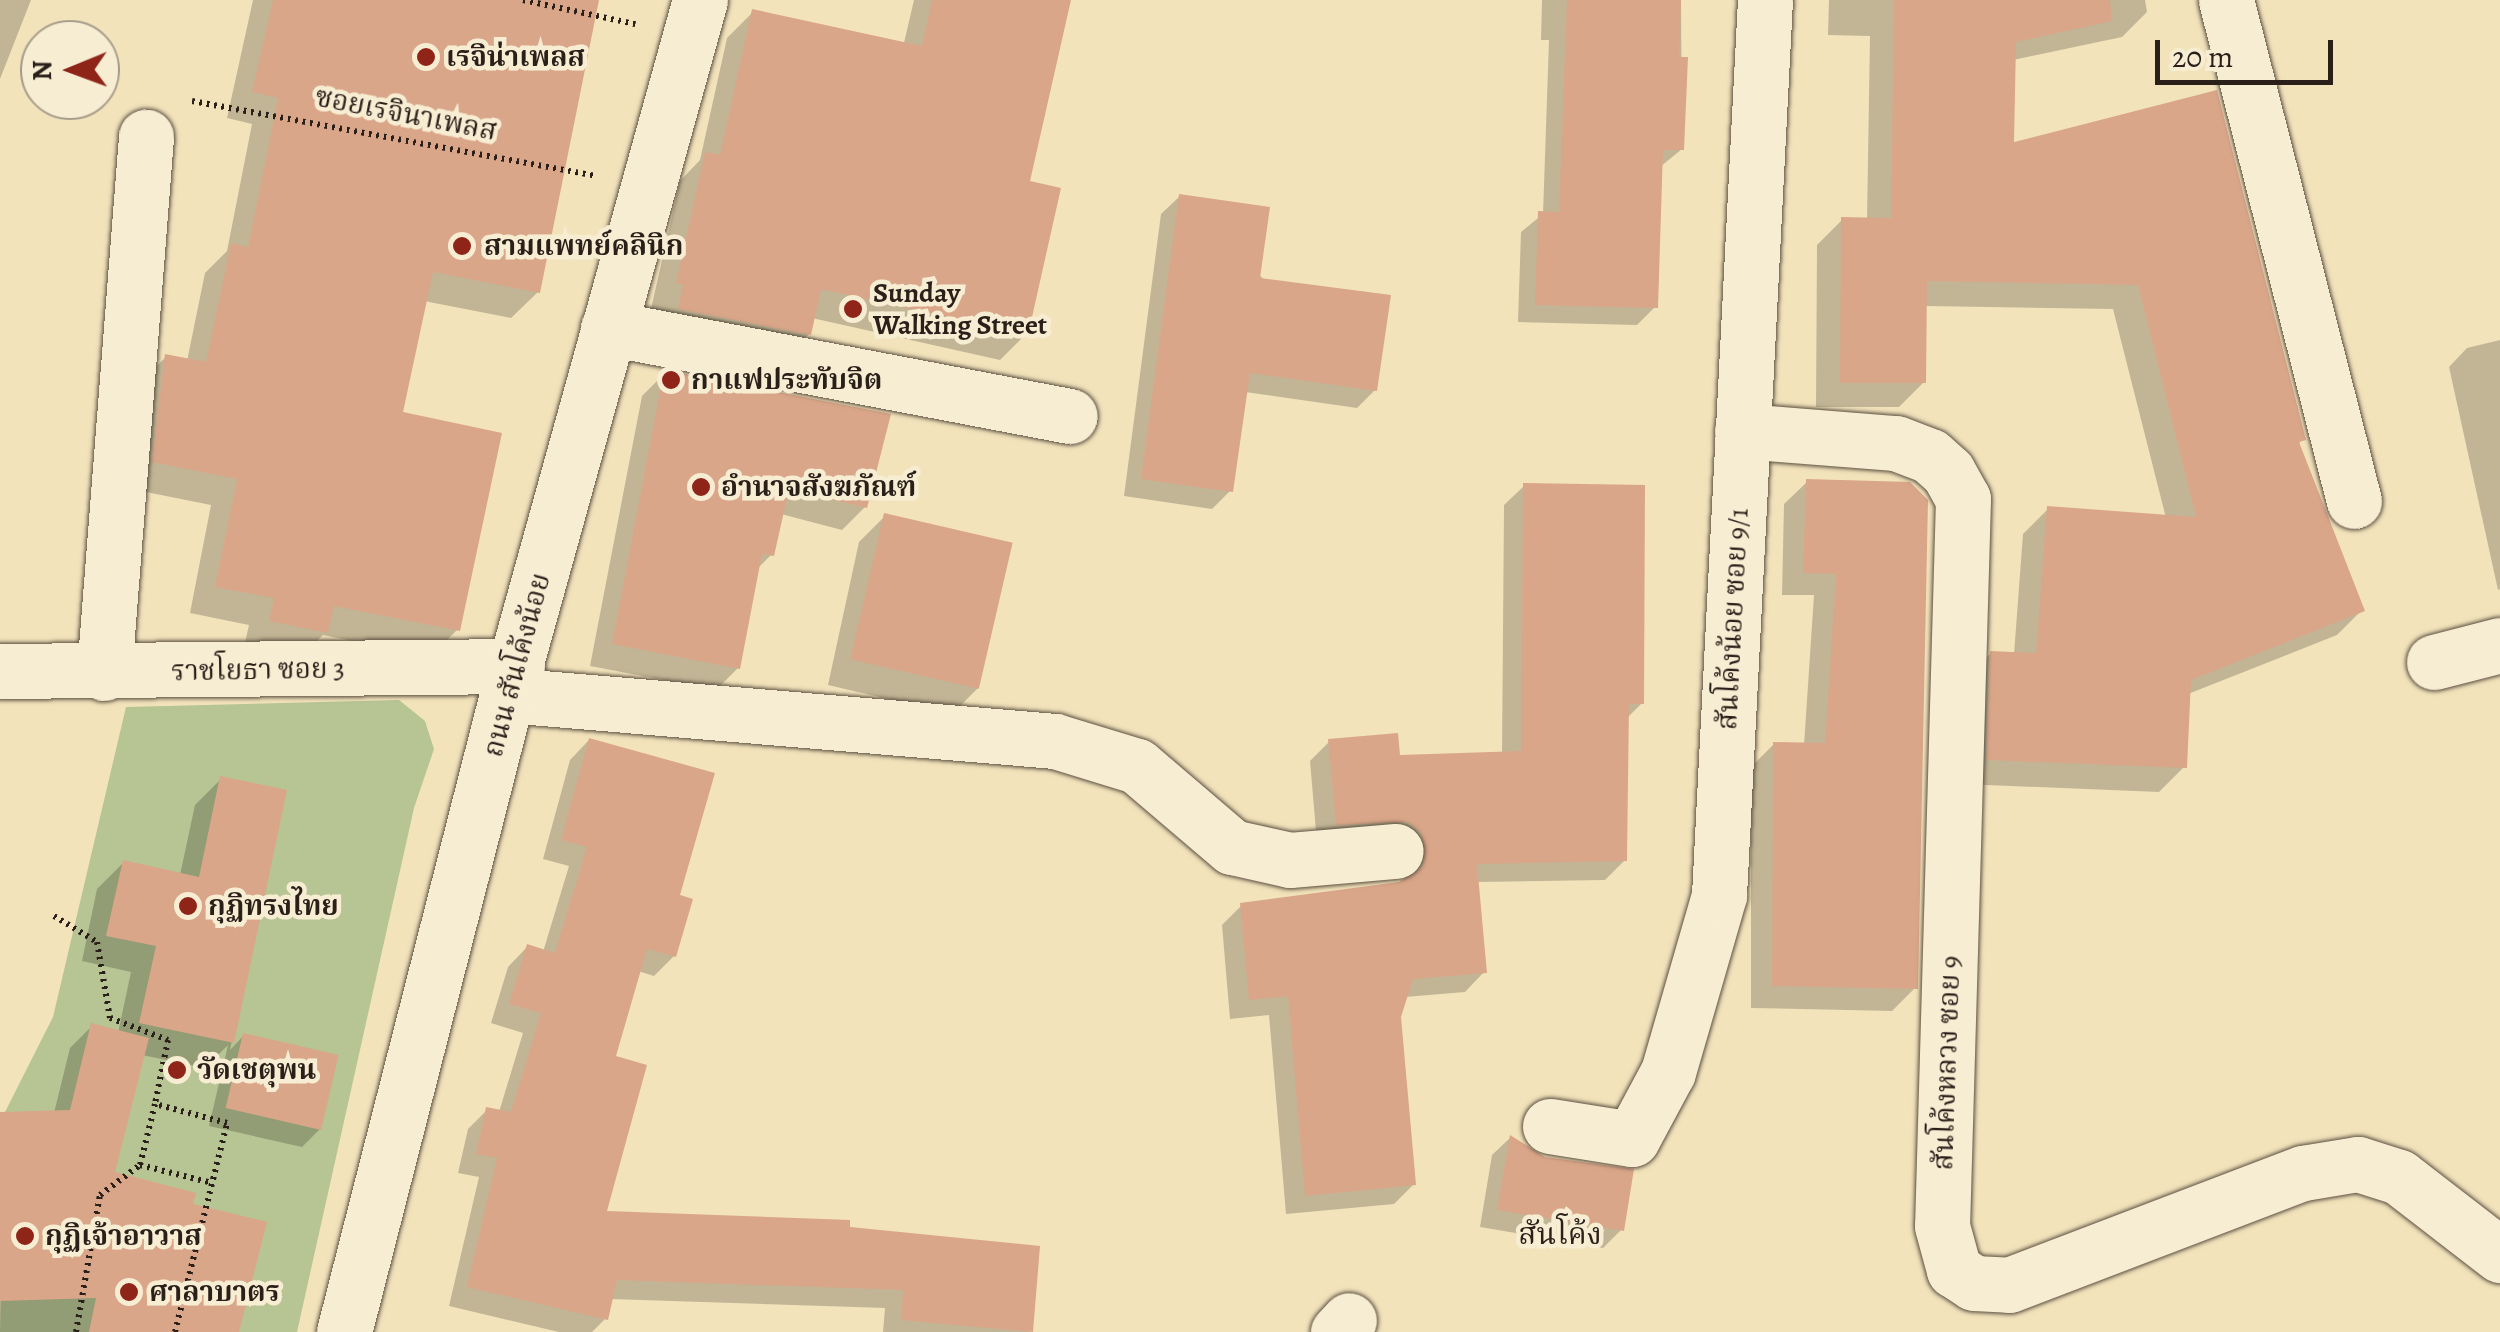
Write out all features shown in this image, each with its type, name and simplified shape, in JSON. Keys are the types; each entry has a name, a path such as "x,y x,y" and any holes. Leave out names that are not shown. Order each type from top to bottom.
{"street":[{"name":"สันโค้งน้อย ซอย 9/1","path":"1550,1126 1632,1139 1668,1072 1719,895 1765,0"},
{"path":"2226,0 2354,501"},
{"name":"ถนน สันโค้งน้อย","path":"344,1332 512,680 695,17"},
{"path":"104,673 146,138"},
{"path":"608,328 1070,416"},
{"name":"สันโค้งหลวง ซอย 9","path":"1742,431 1896,443 1930,456 1948,472 1963,500 1942,1226 1954,1270 1974,1283 2009,1285 2302,1173 2358,1164 2398,1176 2500,1255"},
{"path":"2434,662 2500,645"},
{"name":"ราชโยธา ซอย 3","path":"0,671 512,680 1055,742 1137,766 1232,847 1290,860 1396,851"}],"path":[{"path":"522,0 695,17"},
{"name":"ซอยเรจินาเพลส","path":"188,100 256,108 648,187"},
{"path":"54,916 97,942 110,1018 168,1040 140,1165 100,1195 76,1332"},
{"path":"155,1104 227,1123 174,1332"},
{"path":"140,1165 212,1183"}],"green space":[{"name":"วัดเชตุพน","path":"399,700 425,721 434,749 414,808 297,1332 0,1332 5,1112 53,1017 126,707"}],"building":[{"path":"273,0 599,0 540,293 433,272 403,412 502,433 460,631 334,606 328,633 269,621 274,598 215,587 237,479 152,462 165,354 206,362 231,243 248,247 278,98 252,92"},
{"path":"932,0 1071,0 1030,181 1061,188 1028,335 821,289 811,335 678,309 683,285 676,283 705,152 720,155 752,9 922,46"},
{"path":"1567,0 1681,0 1679,57 1688,57 1684,150 1663,150 1658,308 1535,305 1538,211 1559,212"},
{"path":"1894,0 2110,0 2112,21 2016,42 2014,142 2217,90 2306,440 2299,442 2365,611 2191,680 2187,768 1987,760 1990,651 2036,653 2047,506 2196,517 2138,285 1927,281 1926,383 1840,383 1841,217 1891,218"},
{"path":"1179,194 1270,207 1260,278 1391,295 1377,391 1250,373 1233,492 1141,479"},
{"path":"664,370 891,414 867,508 789,489 774,556 762,554 740,669 612,644"},
{"path":"1806,479 1910,482 1928,500 1918,989 1772,986 1773,742 1825,743 1836,574 1803,573"},
{"path":"1523,483 1645,485 1644,704 1629,704 1627,861 1477,864 1487,973 1413,979 1401,1017 1416,1185 1305,1196 1288,996 1249,1000 1240,903 1399,882 1424,865 1422,834 1408,822 1336,825 1328,739 1398,733 1400,755 1521,751"},
{"path":"884,513 1013,543 979,689 850,659"},
{"path":"589,738 715,773 680,895 693,899 676,957 647,949 616,1056 647,1065 607,1211 850,1220 850,1227 1040,1246 1033,1332 901,1320 903,1290 617,1280 608,1320 467,1287 497,1158 476,1154 486,1107 511,1112 541,1013 509,1004 527,944 555,953 587,847 561,840"},
{"name":"กุฏิทรงไทย","path":"220,776 287,790 234,1043 139,1023 156,946 106,936 123,860 199,877"},
{"path":"91,1023 149,1038 115,1172 196,1193 193,1204 267,1222 239,1332 89,1332 96,1298 0,1301 0,1112 70,1110"},
{"path":"243,1033 338,1055 321,1130 226,1108"},
{"path":"1510,1135 1545,1157 1634,1169 1624,1231 1497,1210"}],"place":[{"name":"เรจิน่าเพลส","path":"426,57"},
{"name":"สามแพทย์คลินิก","path":"462,246"},
{"name":"Sunday Walking Street","path":"853,309"},
{"name":"กาแฟประทับจิต","path":"671,380"},
{"name":"อำนาจสังฆภัณฑ์","path":"701,487"},
{"name":"กุฏิทรงไทย","path":"188,906"},
{"name":"วัดเชตุพน","path":"177,1070"},
{"name":"กุฏิเจ้าอาวาส","path":"25,1236"},
{"name":"ศาลาบาตร","path":"129,1292"}],"district":[{"name":"สันโค้ง","path":"1560,1234"}]}
